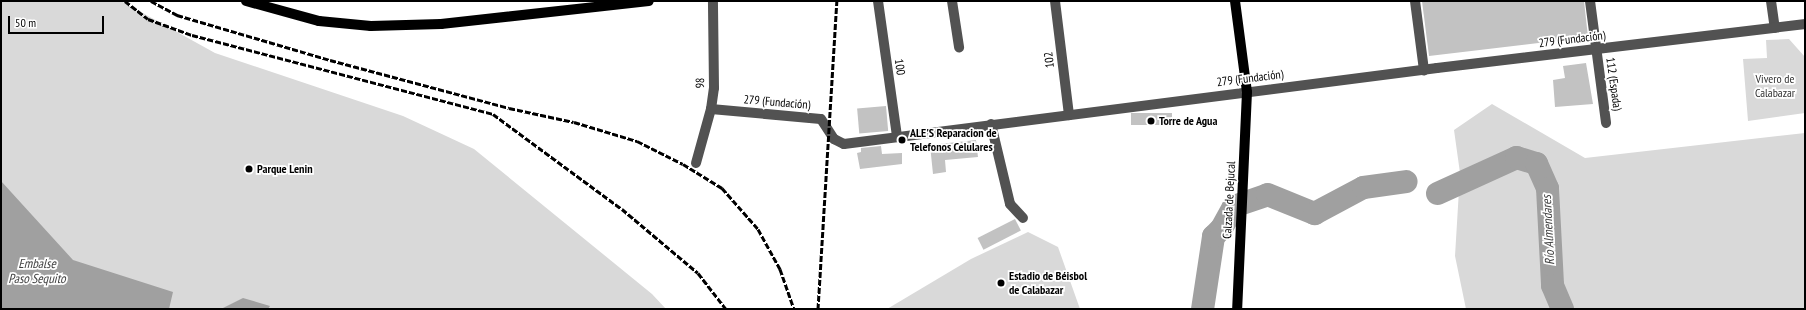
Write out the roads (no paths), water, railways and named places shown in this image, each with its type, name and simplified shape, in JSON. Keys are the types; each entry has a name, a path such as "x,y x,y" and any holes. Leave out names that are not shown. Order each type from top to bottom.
{"main road":[{"path":"246,1 319,21 371,26 441,24 649,1"},
{"name":"Calzada de Bejucal","path":"1235,1 1247,92 1237,306"}],"street":[{"name":"98","path":"696,163 711,109 714,88 713,1"},
{"name":"100","path":"878,1 897,137"},
{"path":"952,1 959,47"},
{"name":"102","path":"1055,1 1069,115"},
{"path":"1414,1 1424,70"},
{"name":"112 (Espada)","path":"1590,1 1606,123"},
{"path":"1771,1 1775,28"},
{"name":"279 (Fundación)","path":"711,109 821,119 834,139 844,144 1247,92 1805,24"},
{"path":"991,124 1010,204 1023,218"}],"water":[{"name":"Embalse Paso Sequito","path":"1,181 73,260 173,292 169,309 1,309"},
{"path":"243,298 270,306 268,309 221,309"}],"waterway":[{"name":"Río Almendares","path":"1437,193 1516,157 1536,163 1547,188 1552,285 1562,309"},
{"name":"Río Almendares","path":"1202,309 1213,236 1221,228 1233,206 1267,194 1314,213 1363,187 1406,181"}],"railway":[{"path":"125,1 148,19 192,35 493,114 622,209 698,273 726,309"},
{"path":"151,1 177,15 330,60 509,108 574,122 637,141 683,164 722,188 758,229 780,269 794,309"},
{"path":"818,309 837,1"}],"place":[{"name":"Torre de Agua","path":"1151,121"},
{"name":"ALE'S Reparacion de Telefonos Celulares","path":"902,140"},
{"name":"Parque Lenin","path":"249,169"},
{"name":"Estadio de Béisbol de Calabazar","path":"1001,283"}],"park label":[{"name":"Vivero de Calabazar","path":"1775,86"}]}
